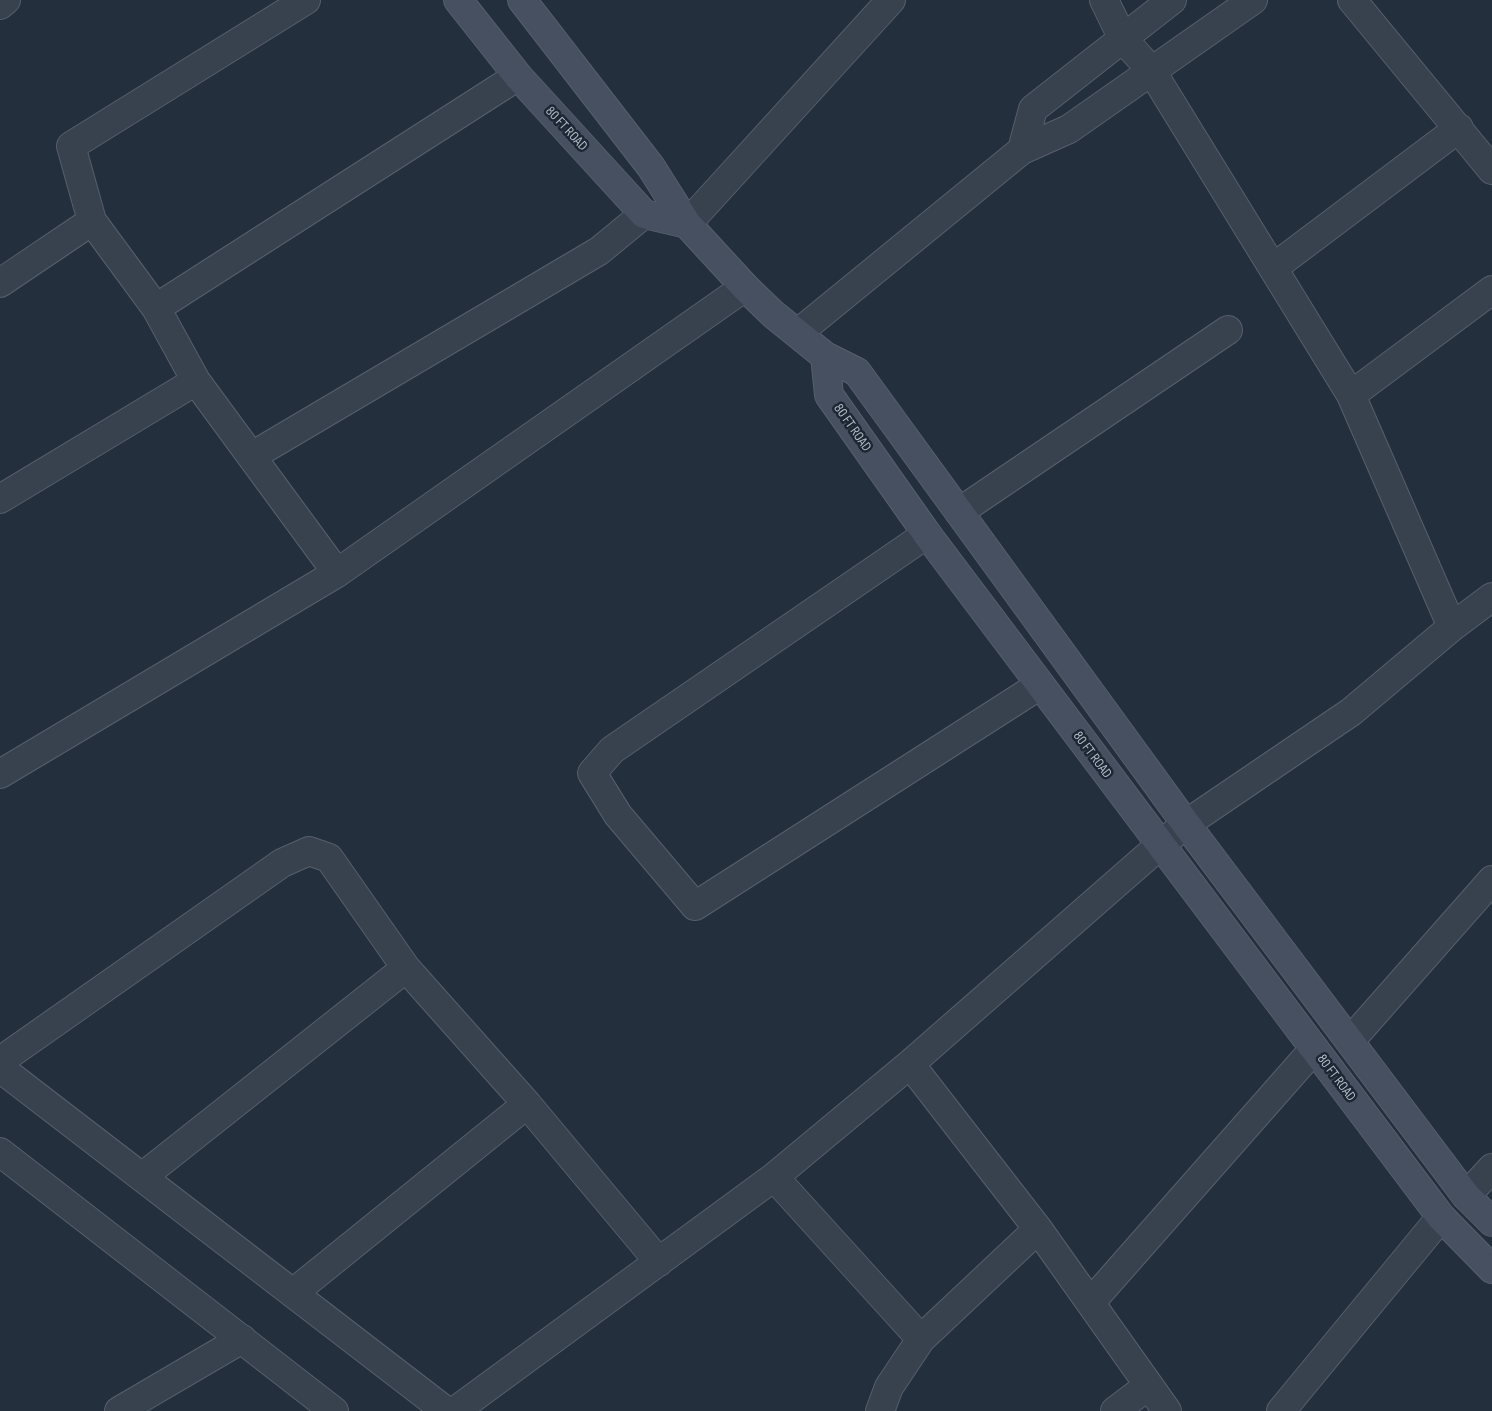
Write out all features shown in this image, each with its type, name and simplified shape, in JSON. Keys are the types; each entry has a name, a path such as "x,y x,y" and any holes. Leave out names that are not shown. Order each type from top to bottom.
{"main road":[{"name":"80 FT ROAD","path":"458,0 518,76 644,214"},
{"path":"522,0 651,167 687,224 745,287 773,314 825,356 857,372 1186,824 1466,1196 1492,1222"},
{"path":"644,214 687,224"},
{"name":"80 FT ROAD","path":"825,356 829,395 927,534 1160,846 1441,1216 1492,1269"}],"street":[{"path":"0,5 6,0"},
{"path":"306,0 71,146 92,221 156,308 196,381 337,573"},
{"path":"687,224 891,0"},
{"path":"1104,0 1123,39 1150,70 1352,394 1452,627"},
{"path":"1022,150 1033,109 1172,0"},
{"path":"798,333 1022,150 1068,128 1253,0"},
{"path":"1352,0 1492,170"},
{"path":"156,308 518,76"},
{"path":"1273,268 1459,128"},
{"path":"252,456 599,251 644,214"},
{"path":"0,283 92,221"},
{"path":"3,768 337,573 745,287"},
{"path":"1352,394 1492,290"},
{"path":"959,512 1228,330"},
{"path":"0,499 196,381"},
{"path":"927,534 612,750 592,773 618,815 695,906 1040,685"},
{"path":"455,1411 774,1177 910,1064 1186,824 1351,712 1452,627 1492,597"},
{"path":"0,1061 282,863 309,851 329,858 406,968 527,1104 659,1262"},
{"path":"1350,1041 1492,880"},
{"path":"142,1177 406,968"},
{"path":"1091,1302 1314,1048"},
{"path":"910,1064 1038,1229 1167,1411"},
{"path":"0,1068 446,1411"},
{"path":"293,1293 527,1104"},
{"path":"0,1152 334,1411"},
{"path":"1466,1196 1492,1168"},
{"path":"774,1177 921,1340"},
{"path":"1281,1411 1441,1216"},
{"path":"880,1411 888,1388 921,1340 1038,1229"},
{"path":"119,1411 242,1339"},
{"path":"1114,1411 1148,1386"}]}
